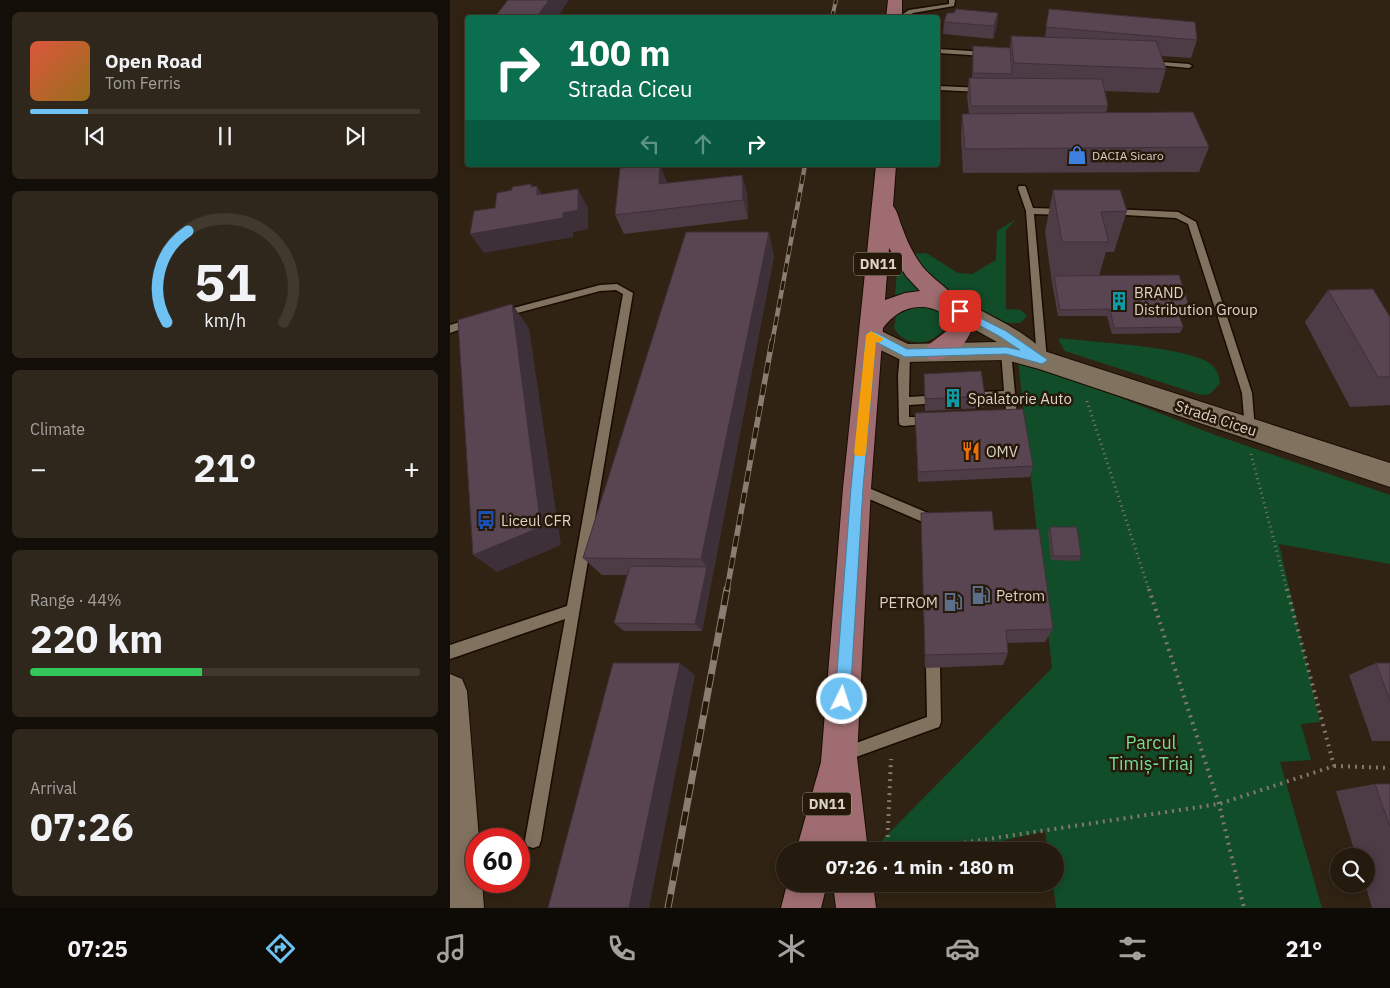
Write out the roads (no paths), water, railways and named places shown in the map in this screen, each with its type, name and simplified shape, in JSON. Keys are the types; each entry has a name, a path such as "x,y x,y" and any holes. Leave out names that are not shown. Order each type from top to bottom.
{"main road":[{"path":"894,15 895,0"},
{"name":"DN11","path":"848,842 839,757 857,488 886,167"},
{"name":"Strada Ciceu","path":"884,204 890,227 914,271 947,304"},
{"name":"Strada Ciceu","path":"872,330 882,312 895,304 928,299 947,304"},
{"path":"937,352 954,339 960,331 957,315 947,304"},
{"name":"DN11","path":"817,842 839,757"},
{"path":"801,908 805,892"},
{"path":"854,892 856,908"}],"street":[{"name":"Strada Ciceu","path":"947,304 1003,334 1042,360"},
{"name":"Strada Ciceu","path":"872,330 905,353 1006,350 1042,360 1250,438 1390,475"},
{"path":"450,691 464,908"}],"lane":[{"path":"905,15 911,11 952,5 952,0"},
{"path":"940,51 996,54"},
{"path":"1140,63 1189,66"},
{"path":"940,88 987,90"},
{"path":"1022,188 1030,211 1042,360"},
{"path":"1030,211 1075,212"},
{"path":"1103,212 1178,215 1192,222 1247,393 1250,438"},
{"path":"450,329 600,288 617,287 628,293 533,840"},
{"path":"992,416 1012,415 1006,350"},
{"path":"905,353 903,376 904,422 943,419"},
{"path":"981,396 1010,395"},
{"path":"903,401 925,400"},
{"path":"857,488 931,520 931,531"},
{"path":"450,652 573,610"},
{"path":"839,757 934,722 933,667"}],"railway":[{"path":"833,15 836,0"},
{"path":"772,343 805,167"},
{"path":"727,590 772,341"},
{"path":"668,908 727,589"}],"place":[{"name":"DACIA Sicaro","path":"1077,155"},
{"name":"BRAND Distribution Group","path":"1119,301"},
{"name":"Spalatorie Auto","path":"953,398"},
{"name":"OMV","path":"971,451"},
{"name":"Liceul CFR","path":"486,520"},
{"name":"Petrom","path":"981,595"},
{"name":"PETROM","path":"953,602"}],"park label":[{"name":"Parcul Timiș-Triaj","path":"1151,752"}]}
